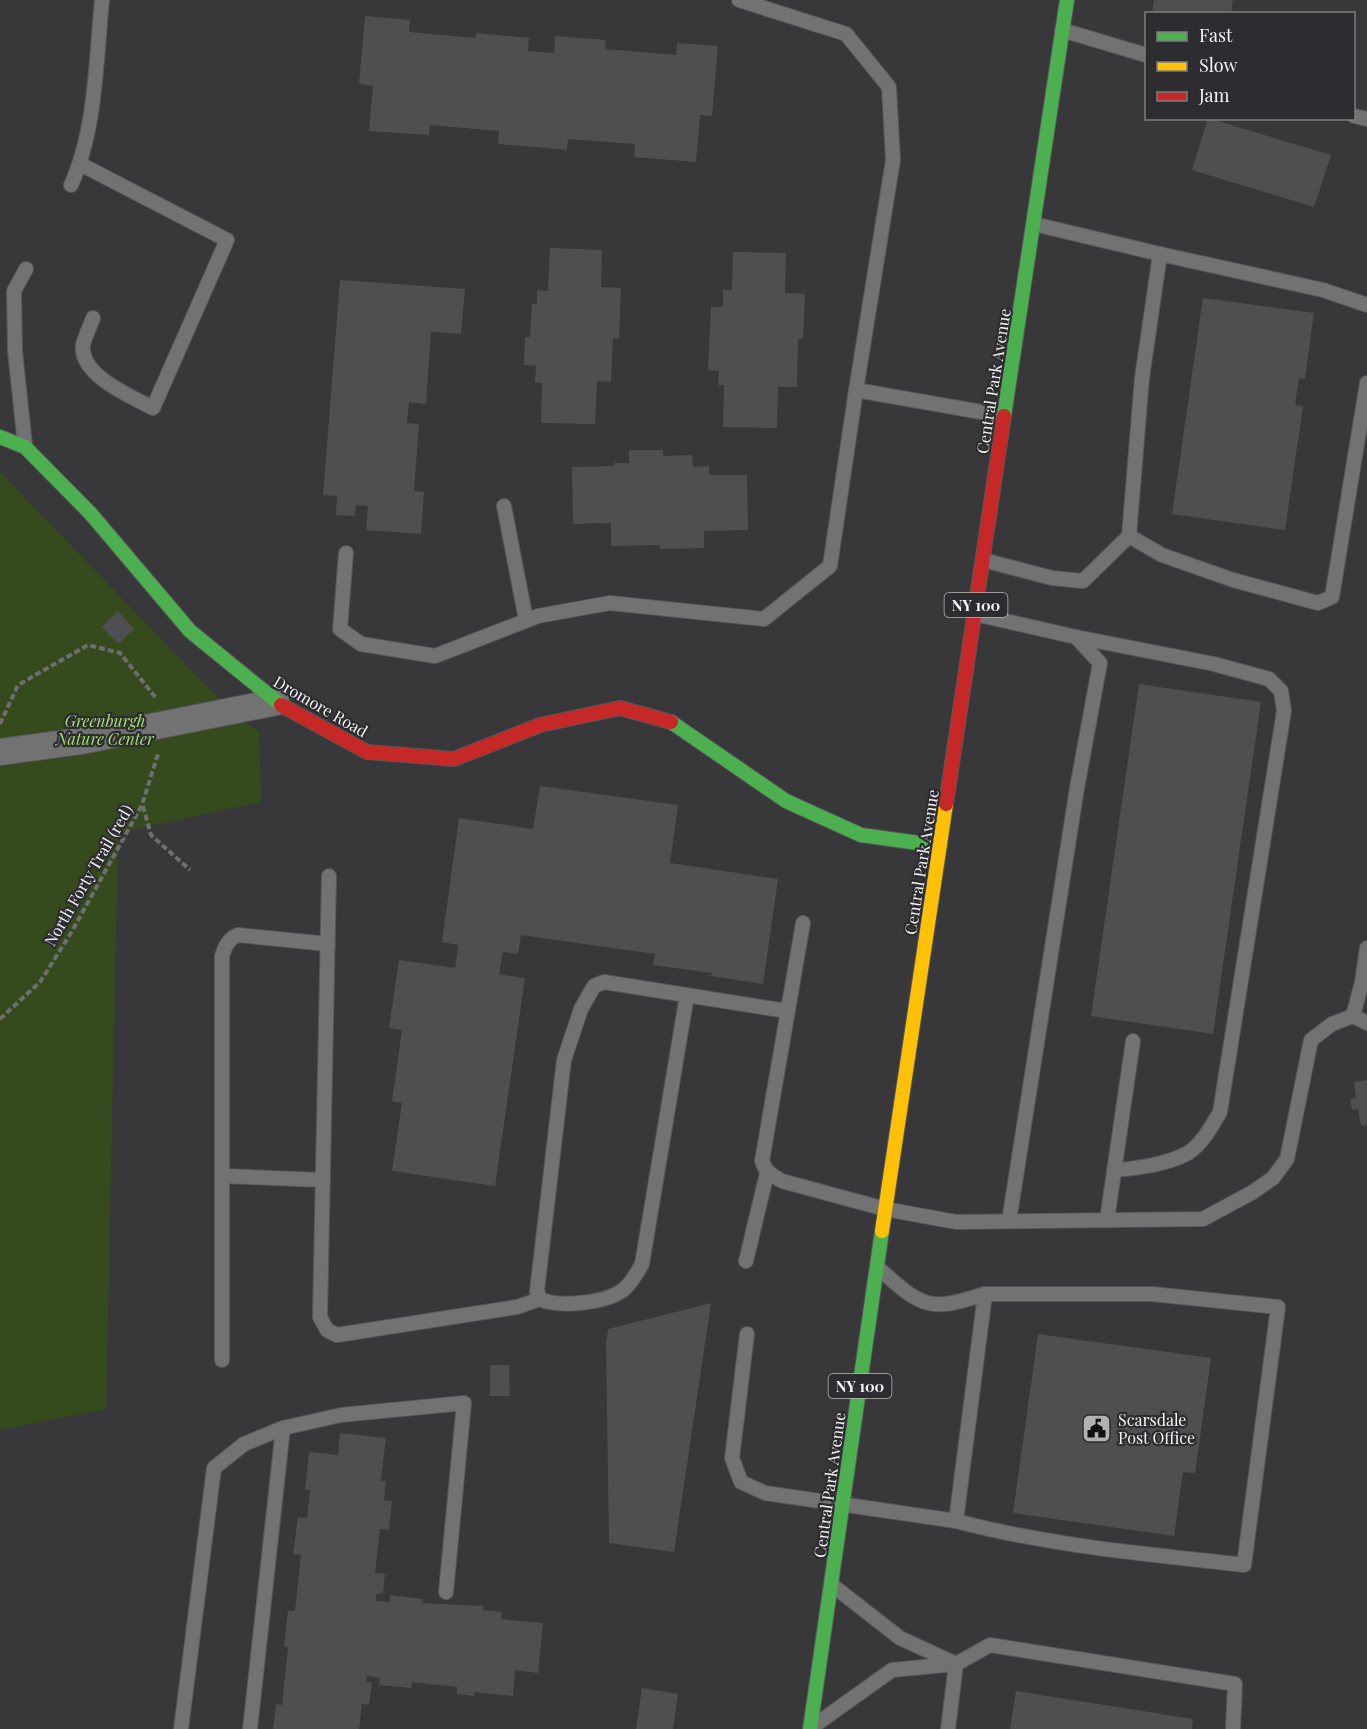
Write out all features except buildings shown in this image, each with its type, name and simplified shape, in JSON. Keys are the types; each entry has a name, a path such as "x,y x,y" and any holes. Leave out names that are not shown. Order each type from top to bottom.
{"main road":[{"name":"Central Park Avenue","path":"811,1728 885,1209 1067,0"},
{"name":"Dromore Road","path":"0,437 25,447 91,514 189,631 276,702 367,752 453,759 540,725 620,708 669,720 786,801 861,835 940,846"}],"street":[{"path":"0,752 81,741 276,702"}],"lane":[{"path":"71,184 80,164 90,117 102,0"},
{"path":"346,553 340,629 361,644 435,656 538,616 610,603 764,620 830,566 893,160 889,87 846,34 739,0"},
{"path":"1062,30 1145,55"},
{"path":"80,164 227,240 153,408 111,386 86,360 83,346 93,318"},
{"path":"1034,224 1160,255 1323,290 1367,305"},
{"path":"983,560 1052,578 1083,581 1129,536 1142,378 1160,255"},
{"path":"25,447 15,351 14,291 26,269"},
{"path":"1129,536 1162,555 1233,580 1318,603 1332,597 1367,383"},
{"path":"856,390 1004,416"},
{"path":"504,506 526,620"},
{"path":"975,614 1076,637 1214,664 1269,679 1281,691 1284,711 1220,1112 1210,1130 1188,1152 1144,1168 1114,1170"},
{"path":"1009,1221 1077,788 1100,663 1076,637"},
{"path":"329,876 320,1317 327,1330 337,1335 517,1307 540,1299 564,1304 612,1296 624,1290 642,1263 687,995"},
{"path":"746,1261 767,1173 762,1161 803,923"},
{"path":"222,1360 222,957 225,946 232,937 238,935 328,944"},
{"path":"1353,1016 1362,982 1367,948"},
{"path":"540,1299 537,1291 564,1060 581,1009 594,986 604,982 788,1011"},
{"path":"767,1173 782,1181 885,1209 956,1222 1203,1219 1253,1192 1273,1178 1287,1159 1311,1040 1332,1024 1353,1016 1367,1023"},
{"path":"1107,1220 1133,1041"},
{"path":"222,1176 323,1180"},
{"path":"747,1334 732,1458 741,1482 765,1492 956,1521 986,1529 1080,1546 1244,1565 1278,1307 1152,1294 985,1294 934,1304 911,1295 877,1268"},
{"path":"956,1521 985,1294"},
{"path":"181,1729 214,1468 244,1444 283,1428 341,1415 464,1403 446,1592"},
{"path":"250,1729 283,1428"},
{"path":"831,1584 900,1638 956,1664"},
{"path":"811,1728 892,1670 956,1664 990,1645 1236,1684 1233,1729"},
{"path":"948,1729 956,1664"}],"path":[{"path":"0,725 18,685 88,645 120,653 156,696 166,724"},
{"name":"North Forty Trail (red)","path":"0,1020 40,982 71,933 142,805 166,724"},
{"path":"142,805 151,835 190,870"}],"green space":[{"name":"Greenburgh Nature Center","path":"0,472 211,691 259,731 261,802 118,833 106,1409 0,1430"}],"traffic: fast":[{"path":"1004,416 1067,0"},
{"path":"0,437 25,447 91,514 190,631 281,705"},
{"path":"671,722 786,801 861,835 940,846"},
{"path":"810,1729 882,1231"}],"traffic: slow":[{"path":"882,1231 946,804"}],"traffic: jam":[{"path":"946,804 1004,416"},
{"path":"281,705 367,752 454,759 540,725 620,708 671,722"}],"place":[{"name":"Scarsdale Post Office","path":"1097,1428"}]}
